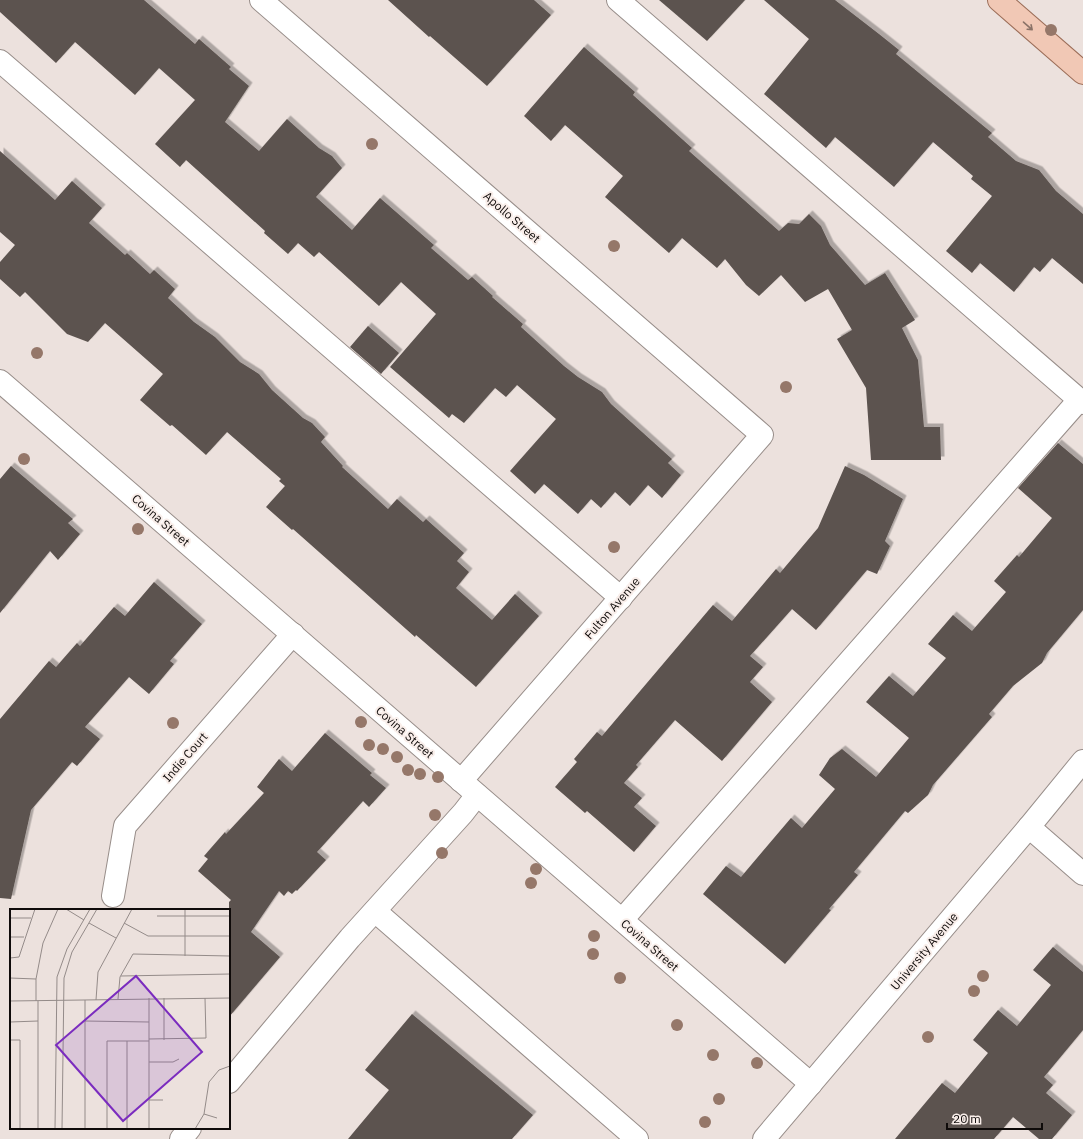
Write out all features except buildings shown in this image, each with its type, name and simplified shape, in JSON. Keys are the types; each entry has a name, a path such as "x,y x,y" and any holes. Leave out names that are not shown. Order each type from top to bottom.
{"main road":[{"path":"999,0 1083,73"}],"street":[{"name":"Apollo Street","path":"262,0 762,435"},
{"path":"618,0 1081,401 622,920"},
{"path":"0,61 621,598"},
{"name":"Covina Street","path":"0,380 811,1084"},
{"name":"Fulton Avenue","path":"230,1081 350,938 463,813 469,788 621,598 762,435"},
{"name":"Indie Court","path":"113,896 125,826 293,634"},
{"name":"University Avenue","path":"764,1139 1030,827 1083,761"},
{"path":"1030,827 1083,874"},
{"path":"375,911 637,1139"},
{"path":"181,1139 189,1129"}]}
